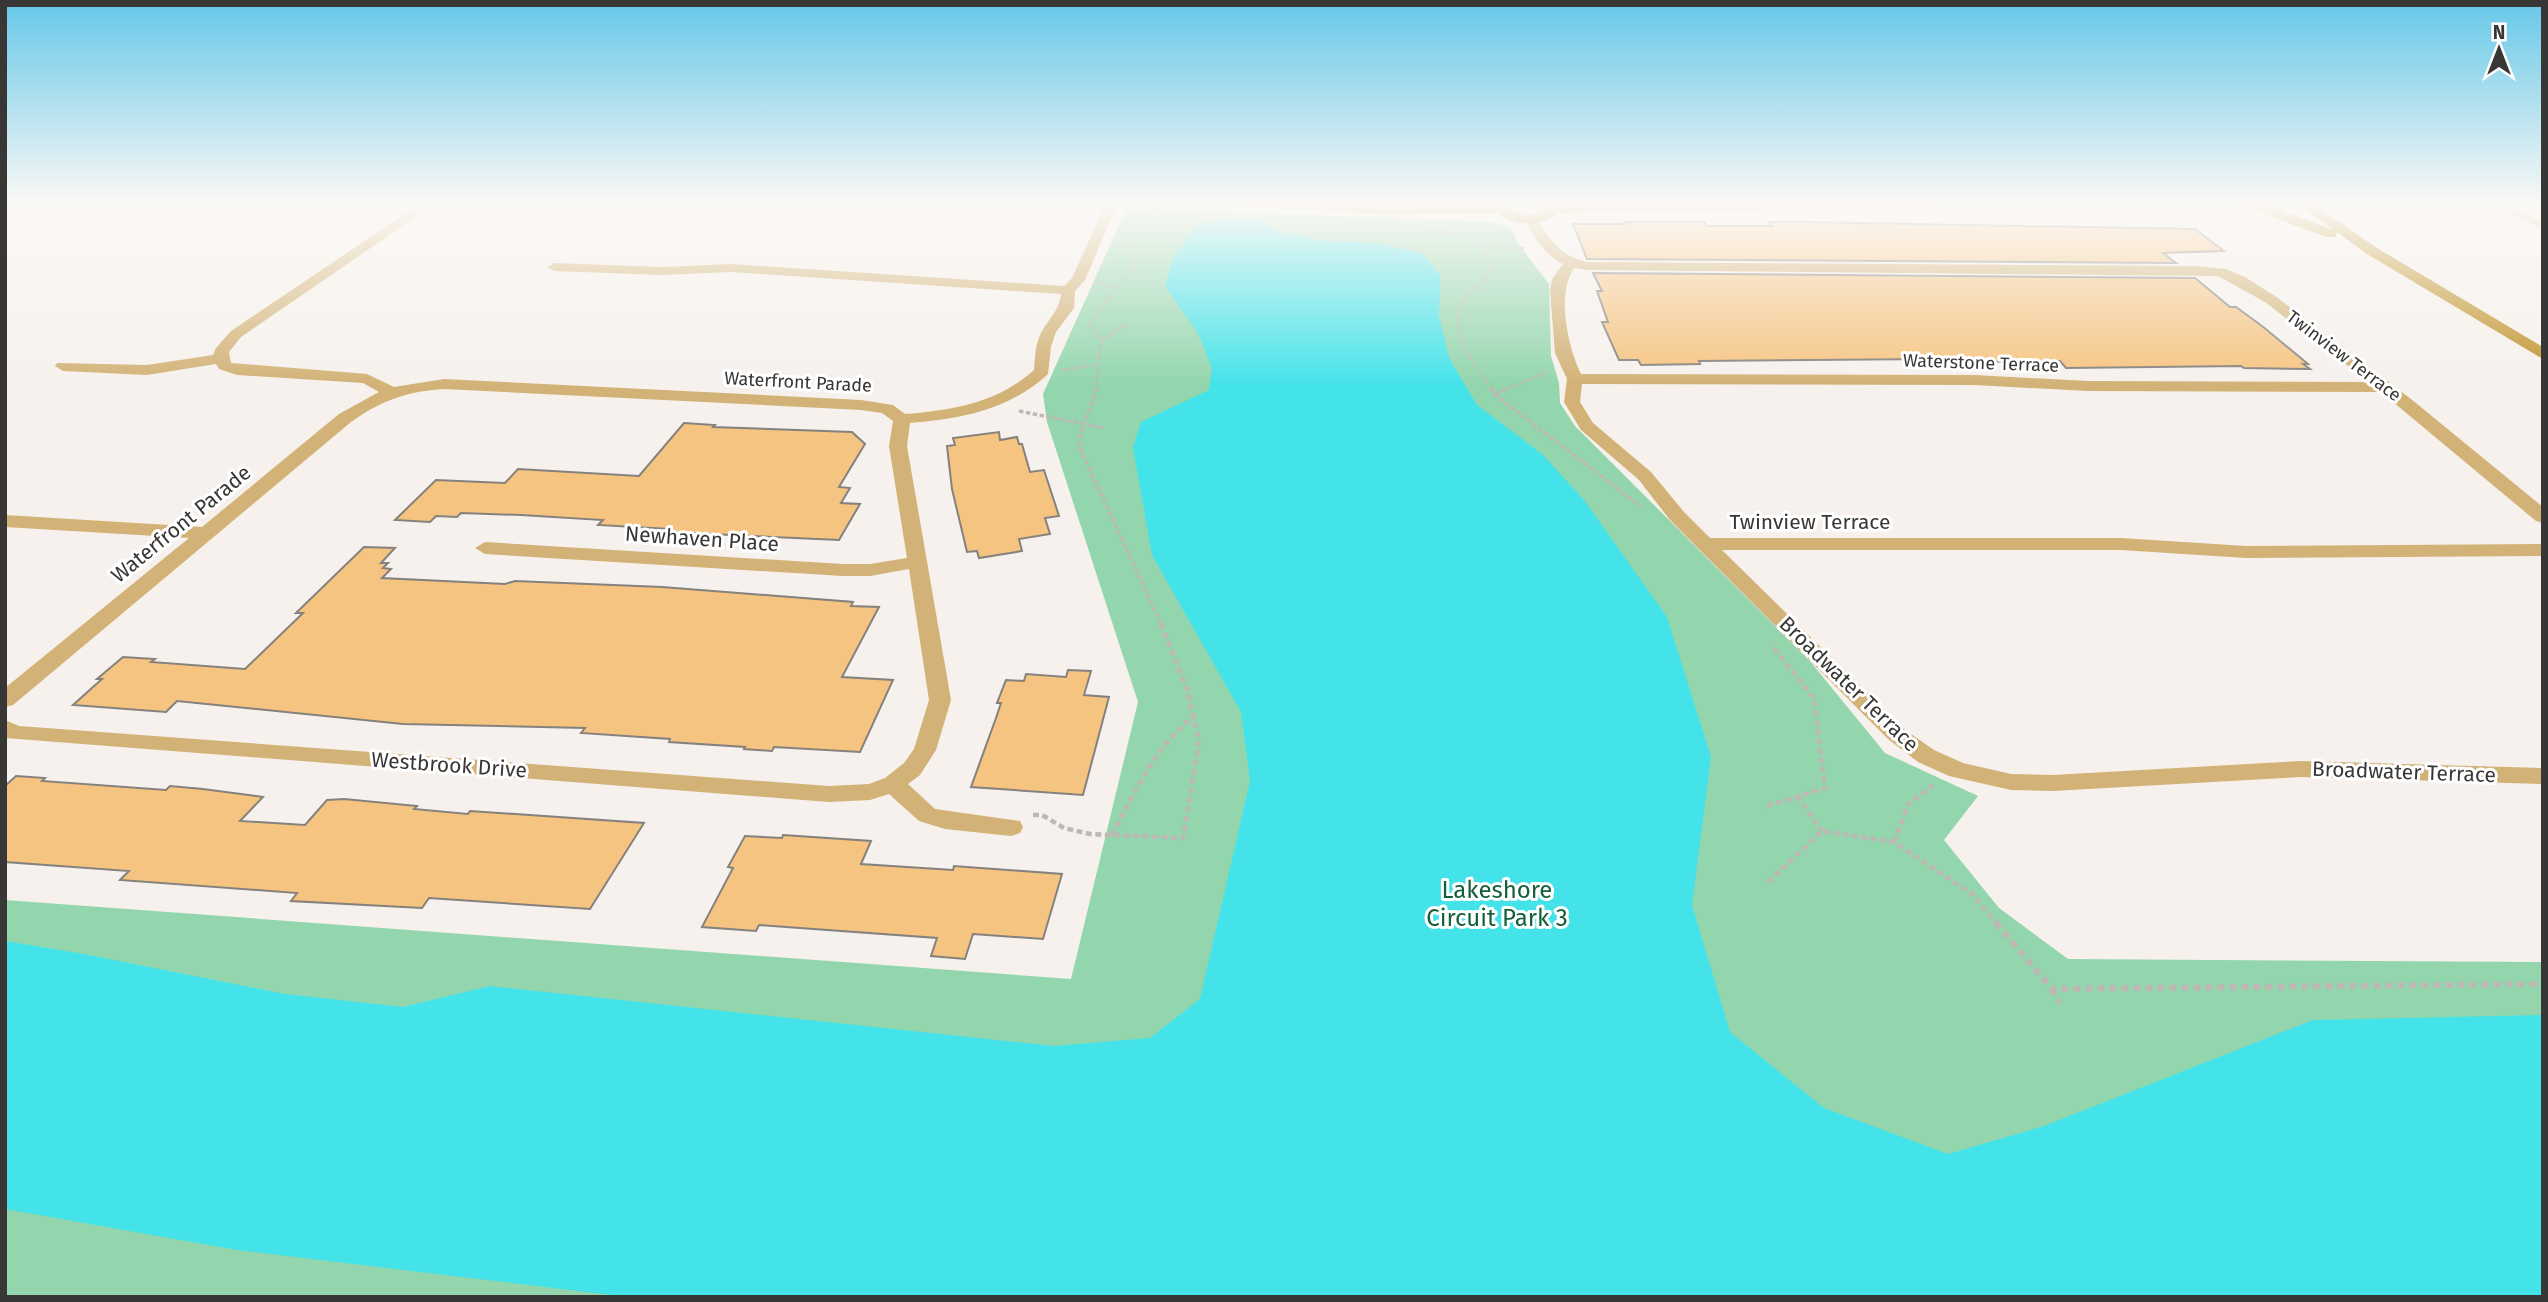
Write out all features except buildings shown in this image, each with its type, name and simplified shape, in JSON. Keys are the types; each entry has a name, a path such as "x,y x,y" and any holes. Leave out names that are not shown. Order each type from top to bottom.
{"street":[{"path":"340,264 236,334 221,351 220,359 225,366 237,370 367,379 391,392"},
{"path":"902,419 993,404 1010,398 1031,383 1042,371 1043,346 1049,332 1067,308 1068,290 1078,280 1085,264"},
{"name":"Broadwater Terrace","path":"1570,264 1559,279 1557,291 1563,353 1572,372 1572,402 1587,426 1645,476 1670,507 1896,734 1926,756 1957,770 2011,782 2053,783 2301,769 2543,776"},
{"name":"Twinview Terrace","path":"1570,264 2221,272 2240,280 2270,299 2385,387 2543,517"},
{"path":"2393,264 2543,354"},
{"path":"554,267 662,271 757,269 881,275 948,284 1068,290"},
{"path":"62,366 147,370 220,359"},
{"name":"Waterstone Terrace","path":"1572,372 1975,380 2088,386 2385,387"},
{"name":"Waterfront Parade","path":"5,700 345,418 363,405 410,386 444,384 833,404 877,407 895,413 902,419"},
{"name":"Westbrook Drive","path":"5,727 13,733 829,794 870,792 893,784 912,769 925,750 940,700 898,446 902,419"},
{"path":"5,521 205,533"},
{"name":"Twinview Terrace","path":"1707,544 2121,544 2246,552 2543,550"},
{"name":"Newhaven Place","path":"485,548 844,570 870,570 916,562"},
{"path":"893,784 927,815 945,820 1011,827"}],"path":[{"path":"1104,340 1096,335 1088,322 1092,314 1125,281 1133,264"},
{"path":"1493,264 1489,277 1466,296 1459,308 1457,320 1461,338 1494,394 1647,515"},
{"path":"1011,827 1023,815 1042,815 1064,828 1090,834 1183,838 1199,741 1187,689 1151,598 1083,457 1079,436 1097,392 1098,348 1115,330 1129,325"},
{"path":"1042,371 1096,365"},
{"path":"1494,394 1572,372"},
{"path":"993,404 1104,428"},
{"path":"1768,806 1825,788 1814,698 1771,645"},
{"path":"1112,835 1153,761 1180,726 1194,717"},
{"path":"1894,842 1909,803 1957,770"},
{"path":"1797,796 1822,831 1894,842 1972,894 2052,989 2060,1003"},
{"path":"1768,882 1822,831"},
{"path":"2052,989 2543,984"}],"green space":[{"name":"Lakeshore Circuit Park 3","path":"1102,264 1533,264 1549,284 1551,356 1559,383 1560,403 1575,426 1809,660 1885,753 1978,796 1944,840 1999,908 2068,959 2543,962 2543,1297 5,1297 5,900 1071,979 1138,702 1047,422 1043,394"}],"water":[{"name":"Lakeshore Circuit Park 3","path":"1171,264 1431,264 1440,275 1439,317 1449,358 1477,405 1543,455 1584,500 1667,617 1711,757 1692,905 1730,1032 1824,1108 1948,1154 2044,1126 2313,1020 2543,1015 2543,1297 628,1297 237,1250 5,1209 5,941 285,994 403,1007 490,986 1053,1046 1150,1038 1200,999 1250,781 1241,712 1152,555 1133,448 1141,422 1209,390 1212,368 1199,335 1165,286"}]}
